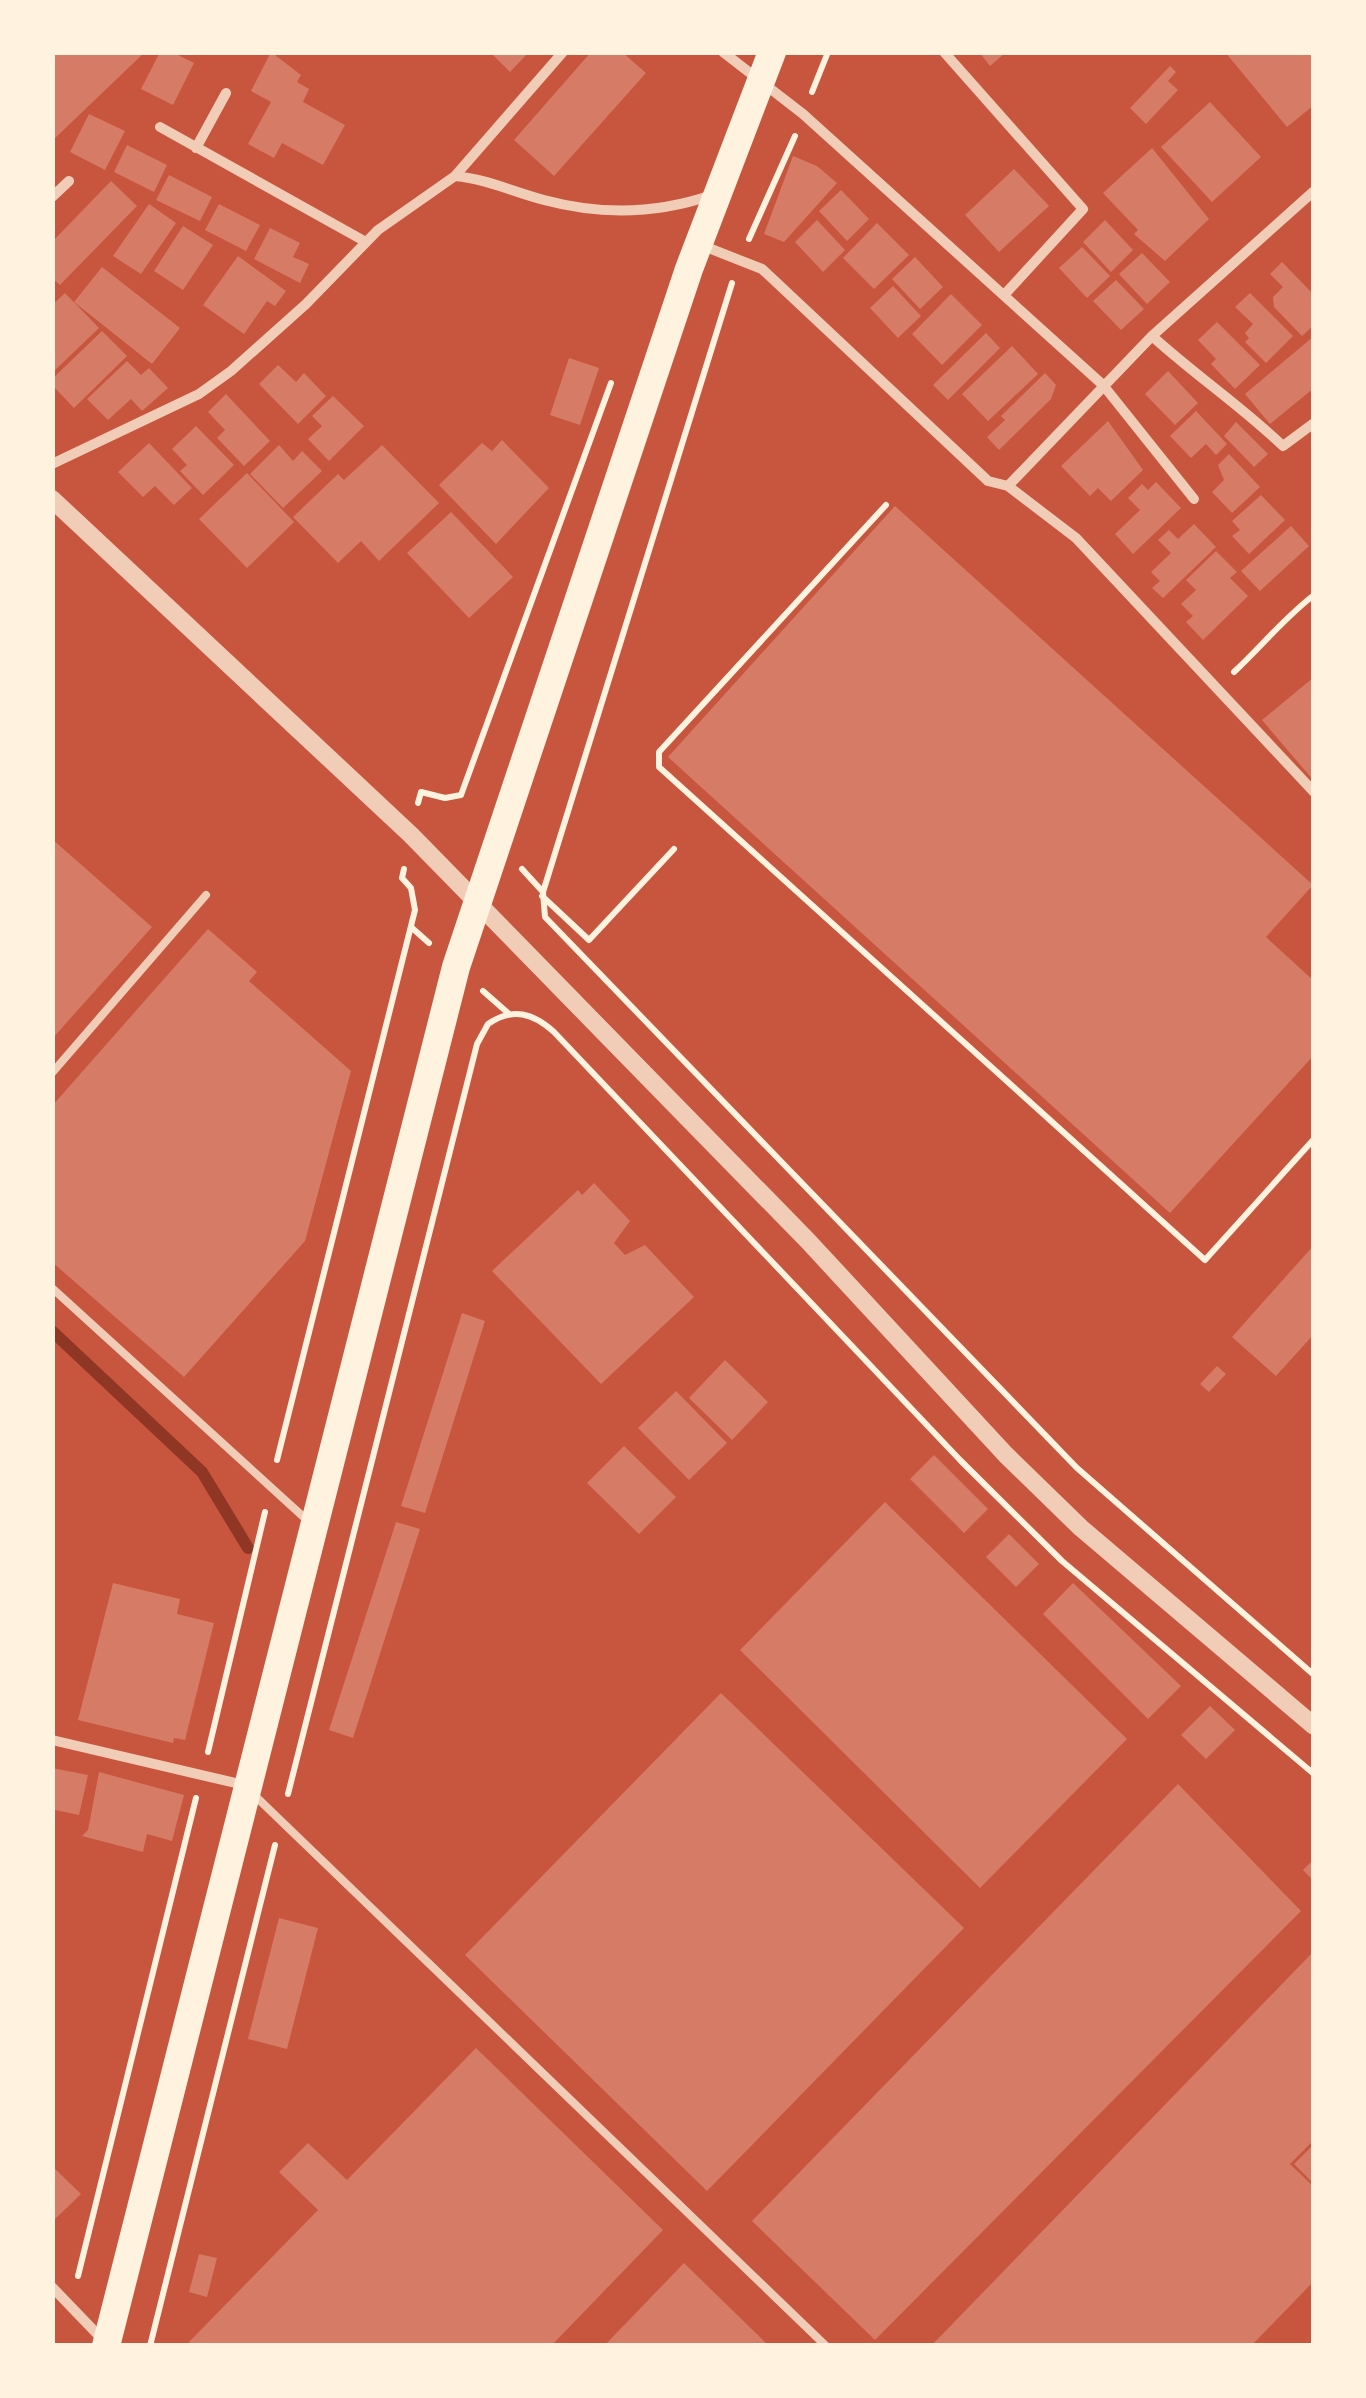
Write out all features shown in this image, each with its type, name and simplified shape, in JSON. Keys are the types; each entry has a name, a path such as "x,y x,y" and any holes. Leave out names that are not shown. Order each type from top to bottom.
{"highway":[{"path":"106,2344 244,1786 475,901 698,244 772,52"}],"street":[{"path":"52,464 199,394 265,342 366,242 418,198 454,176 564,52"},
{"path":"723,52 803,114 1102,385 1194,499"},
{"path":"944,52 1084,209 1005,294"},
{"path":"196,148 226,93"},
{"path":"160,127 366,242"},
{"path":"454,176 578,208 614,211 650,210 718,194"},
{"path":"52,197 69,182"},
{"path":"1008,486 1152,336 1314,191"},
{"path":"698,244 762,269 988,480 1008,486 1076,538 1214,690 1314,792"},
{"path":"1152,336 1189,369 1233,399 1283,446 1314,423"},
{"path":"52,499 412,835 808,1241 1006,1455 1081,1528 1314,1726"},
{"path":"52,1740 244,1786"},
{"path":"52,2287 106,2344"}],"lane":[{"path":"52,1073 206,894"},
{"path":"52,1288 311,1524"},
{"path":"244,1786 826,2346"}],"path":[{"path":"828,52 739,260 542,896 545,917 1077,1468 1314,1675"},
{"path":"421,792 445,798 461,795 615,371"},
{"path":"886,504 659,752 659,767 1205,1260 1314,1139"},
{"path":"1214,690 1267,642 1278,624 1314,595"},
{"path":"542,896 589,940 674,849"},
{"path":"210,1745 270,1487 415,910 411,888 402,878"},
{"path":"150,2346 477,1044 488,1024 509,1014 528,1014 545,1024"},
{"path":"71,2306 196,1798"}],"building":[{"path":"52,52 145,52 52,141"},
{"path":"160,52 172,52 194,63 173,105 141,89"},
{"path":"271,52 301,75 297,82 309,89 303,102 345,125 323,165 282,143 274,158 248,144 271,102 251,91"},
{"path":"490,52 529,52 510,72"},
{"path":"591,52 622,52 646,73 554,176 514,140"},
{"path":"979,52 1006,52 990,66"},
{"path":"1225,52 1314,52 1314,105 1287,127"},
{"path":"1170,66 1176,72 1168,81 1178,90 1146,124 1130,108"},
{"path":"1210,102 1261,157 1212,202 1161,147"},
{"path":"89,114 125,131 105,170 70,152"},
{"path":"127,145 167,165 154,192 114,172"},
{"path":"1152,148 1209,219 1165,261 1134,234 1138,230 1103,193"},
{"path":"793,156 817,166 837,183 784,242 764,234"},
{"path":"1014,169 1049,206 999,252 965,215"},
{"path":"169,175 212,197 200,221 156,200"},
{"path":"111,181 137,206 60,285 52,278 52,242"},
{"path":"841,190 869,219 847,241 819,211"},
{"path":"149,204 176,223 141,274 113,256"},
{"path":"219,204 260,225 246,251 205,230"},
{"path":"817,220 845,250 823,272 795,242"},
{"path":"1105,220 1133,250 1111,272 1083,242"},
{"path":"877,223 909,255 874,289 843,258"},
{"path":"183,226 213,245 183,290 154,271"},
{"path":"270,228 300,243 293,257 309,264 300,283 254,259"},
{"path":"1082,247 1110,276 1087,298 1059,268"},
{"path":"1142,253 1170,282 1147,304 1119,274"},
{"path":"238,256 286,291 275,306 267,301 244,334 203,305"},
{"path":"915,257 943,287 920,309 892,279"},
{"path":"1282,262 1314,295 1314,325 1302,336 1274,307 1273,297 1283,287 1270,274"},
{"path":"102,267 180,328 152,364 74,302"},
{"path":"1116,280 1144,309 1121,330 1093,301"},
{"path":"893,286 921,316 898,338 870,308"},
{"path":"65,293 99,328 52,373 52,305"},
{"path":"1250,293 1293,336 1266,363 1245,342 1249,338 1245,333 1253,324 1235,307"},
{"path":"951,294 982,325 942,365 912,334"},
{"path":"1217,322 1260,365 1235,389 1211,364 1216,359 1198,340"},
{"path":"102,331 127,356 74,408 52,385 52,379"},
{"path":"986,333 1000,348 948,400 933,385"},
{"path":"1314,336 1314,388 1270,424 1245,394"},
{"path":"1012,346 1038,374 988,421 962,394"},
{"path":"569,358 599,368 580,425 550,415"},
{"path":"127,361 141,375 149,368 168,388 142,411 131,399 108,420 87,399"},
{"path":"278,365 296,382 304,373 326,396 298,424 259,384"},
{"path":"1168,371 1198,403 1175,425 1145,394"},
{"path":"1045,373 1056,385 1051,399 999,450 987,437 1005,420 1001,416"},
{"path":"226,394 270,441 244,466 217,438 225,430 208,412"},
{"path":"333,396 364,426 329,461 308,439 322,426 312,416"},
{"path":"1196,411 1227,444 1216,455 1206,444 1191,458 1170,436"},
{"path":"1108,421 1143,470 1111,501 1098,488 1090,496 1061,466"},
{"path":"1236,422 1268,454 1254,467 1224,436"},
{"path":"196,426 234,465 203,495 180,471 187,465 172,449"},
{"path":"502,440 549,488 496,544 439,485 482,443 492,451"},
{"path":"149,443 192,488 174,505 155,486 143,497 118,472"},
{"path":"279,445 293,461 302,451 322,471 283,508 250,474"},
{"path":"382,445 439,503 379,561 361,541 338,563 293,517 338,474 344,480"},
{"path":"1229,454 1260,487 1232,513 1212,492 1224,480 1218,465"},
{"path":"247,473 294,522 247,568 199,519"},
{"path":"1156,482 1181,508 1133,554 1115,534 1140,510 1128,498 1142,484 1148,490"},
{"path":"1261,495 1285,520 1249,554 1232,536 1240,530 1232,521"},
{"path":"895,506 1313,885 1266,937 1314,981 1314,1055 1170,1213 668,757"},
{"path":"451,512 513,577 469,618 407,553"},
{"path":"1194,524 1216,547 1163,598 1152,588 1160,581 1151,572 1171,553 1158,540 1169,530 1178,539"},
{"path":"1291,526 1309,546 1260,591 1241,571"},
{"path":"1216,551 1237,572 1230,578 1248,596 1203,640 1186,622 1193,616 1181,604 1196,590 1186,580"},
{"path":"1314,677 1314,781 1262,720"},
{"path":"52,839 152,927 52,1039"},
{"path":"208,929 257,972 249,981 351,1071 305,1241 184,1377 52,1262 52,1106"},
{"path":"594,1183 630,1221 614,1243 625,1255 645,1245 694,1297 601,1384 492,1271 578,1190 582,1195"},
{"path":"1314,1245 1314,1334 1276,1376 1232,1337"},
{"path":"462,1313 485,1321 425,1513 401,1506"},
{"path":"725,1360 768,1402 732,1440 689,1398"},
{"path":"1217,1366 1226,1374 1209,1392 1200,1384"},
{"path":"676,1391 727,1443 689,1480 638,1428"},
{"path":"624,1446 676,1497 639,1534 587,1483"},
{"path":"934,1455 988,1509 964,1533 910,1479"},
{"path":"885,1502 1127,1739 980,1888 740,1650"},
{"path":"396,1522 420,1529 353,1738 329,1730"},
{"path":"1009,1534 1039,1564 1016,1587 986,1557"},
{"path":"113,1583 180,1599 177,1614 214,1623 185,1740 174,1738 173,1743 78,1720"},
{"path":"1073,1583 1181,1686 1148,1719 1043,1614"},
{"path":"721,1693 964,1928 707,2191 465,1955"},
{"path":"1210,1706 1235,1730 1206,1759 1181,1735"},
{"path":"52,1768 88,1775 79,1815 55,1810"},
{"path":"99,1772 184,1795 172,1841 147,1834 143,1852 82,1836 88,1830"},
{"path":"1178,1784 1301,1911 875,2340 752,2221"},
{"path":"1314,1859 1314,1881 1303,1870"},
{"path":"279,1918 318,1928 287,2049 248,2039"},
{"path":"1314,1951 1314,2140 1290,2164 1314,2187 1314,2281 1251,2346 931,2346"},
{"path":"476,2048 663,2230 551,2346 193,2346 189,2342 318,2210 279,2172 308,2143 347,2180"},
{"path":"1314,2144 1314,2184 1294,2164"},
{"path":"52,2166 81,2194 52,2222"},
{"path":"199,2254 217,2258 207,2297 189,2292"},
{"path":"684,2263 769,2346 604,2346"}],"waterway":[{"path":"52,1331 202,1472 248,1548"}]}
